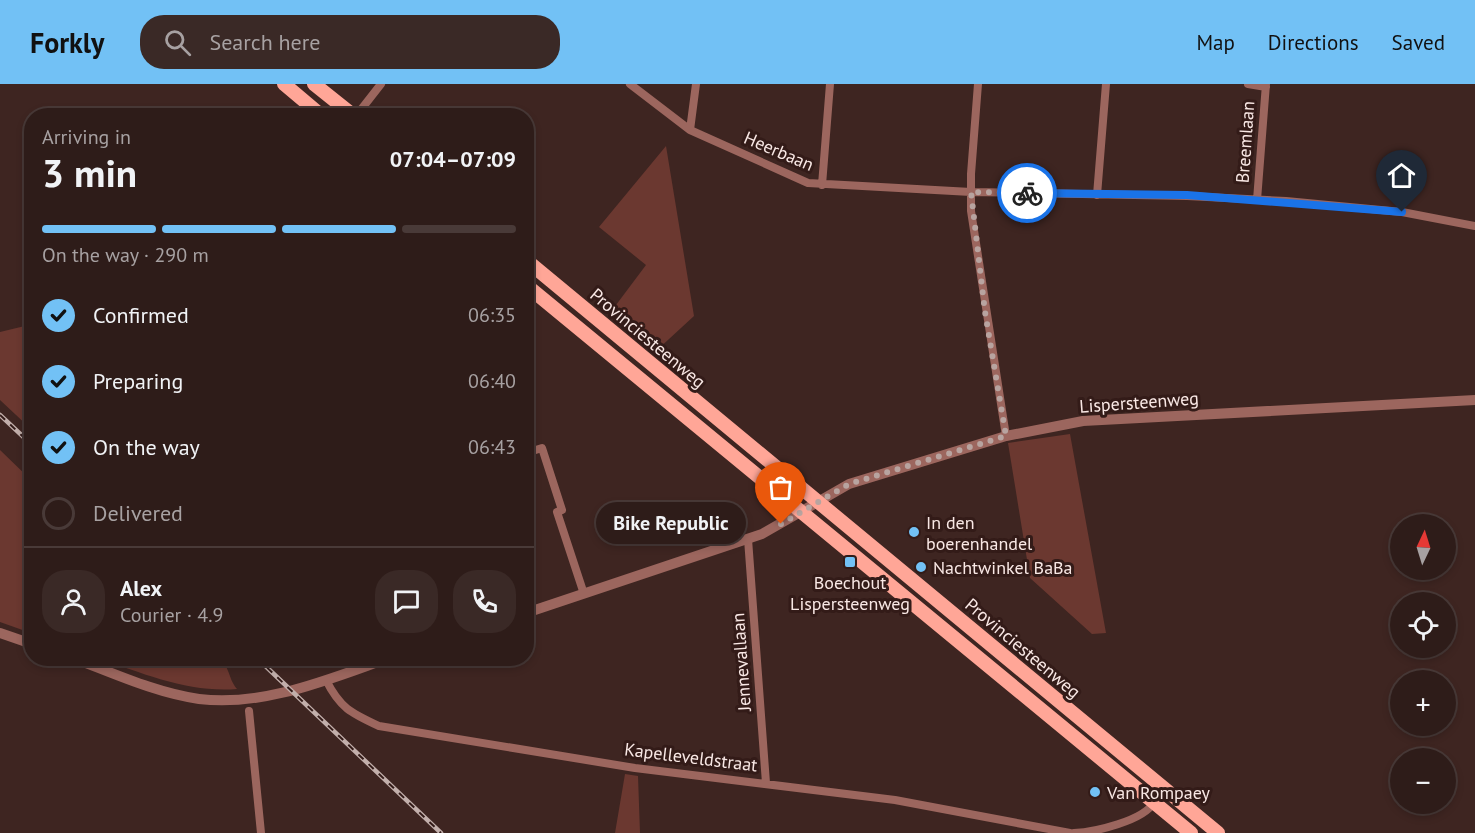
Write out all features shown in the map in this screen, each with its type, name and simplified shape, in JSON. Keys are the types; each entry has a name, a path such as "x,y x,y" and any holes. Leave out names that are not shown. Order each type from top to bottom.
{"main road":[{"path":"284,84 312,108"},
{"path":"314,84 345,108"},
{"name":"Provinciesteenweg","path":"534,268 1218,833"},
{"name":"Provinciesteenweg","path":"534,292 1191,833"},
{"path":"1170,816 1167,809 1169,803 1174,802 1191,810"}],"street":[{"path":"362,108 381,84"},
{"name":"Heerbaan","path":"630,84 690,130 808,183 971,192 1187,195 1402,212 1475,226"},
{"path":"690,130 696,84"},
{"path":"822,185 830,84"},
{"path":"978,84 971,192 985,312 1006,436"},
{"path":"1097,195 1106,84"},
{"name":"Breemlaan","path":"1248,84 1266,86 1257,200"},
{"name":"Lispersteenweg","path":"534,610 748,539 781,524 849,484 1006,436 1083,421 1475,400"},
{"path":"534,450 542,448 562,510 557,512 584,594"},
{"name":"Jennevallaan","path":"748,539 766,783"},
{"path":"0,633 24,641"},
{"path":"96,666 199,699 249,699 326,680 366,666"},
{"name":"Kapelleveldstraat","path":"326,680 340,704 352,714 379,726 635,768 895,800 1072,833 1087,833 1125,822 1151,808 1154,802"},
{"path":"249,711 261,833"}],"shaded area":[{"path":"666,146 694,316 656,351 610,313 646,265 599,227"},
{"path":"24,326 24,422 0,400 0,332"},
{"path":"1070,434 1106,633 1092,634 1030,578 1008,443"},
{"path":"0,450 24,473 24,631 0,622"},
{"path":"122,666 225,666 237,689 202,688 151,676"},
{"path":"625,774 638,776 640,833 615,833"}],"railway":[{"path":"0,415 24,438"},
{"path":"265,666 441,833"}],"way so far":[{"path":"781,524 849,484 1006,436 985,312 971,211 971,192 1027,193"}],"place":[{"name":"Bike Republic","path":"781,524"},
{"name":"In den boerenhandel","path":"914,532"},
{"name":"Boechout Lispersteenweg","path":"850,562"},
{"name":"Nachtwinkel BaBa","path":"921,567"},
{"name":"Van Rompaey","path":"1095,792"}],"route":[{"path":"1027,193 1187,195 1286,201 1402,212"}]}
